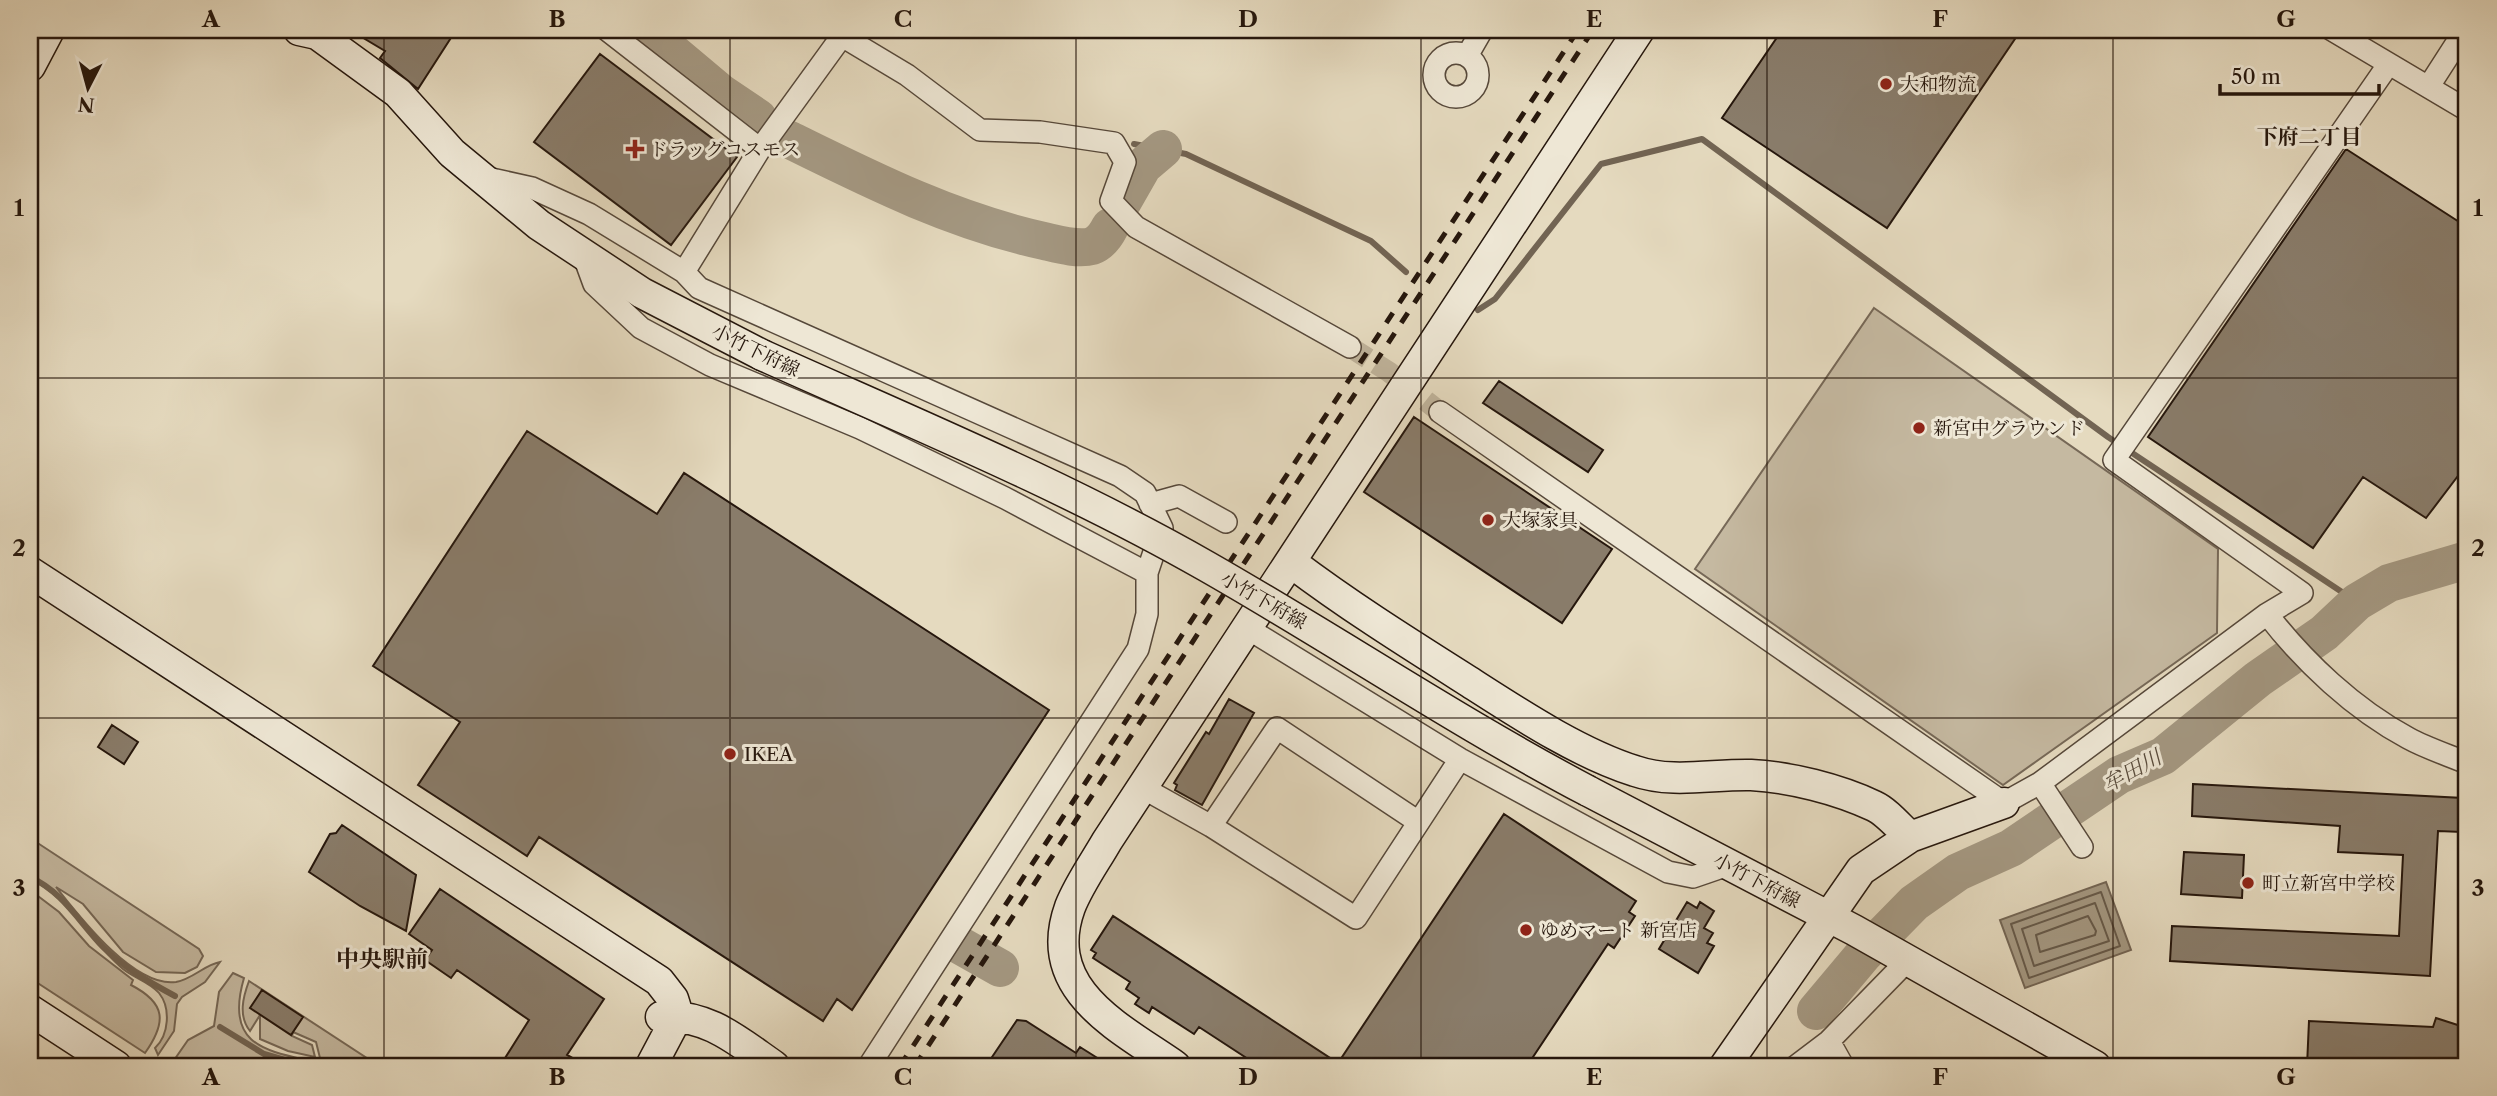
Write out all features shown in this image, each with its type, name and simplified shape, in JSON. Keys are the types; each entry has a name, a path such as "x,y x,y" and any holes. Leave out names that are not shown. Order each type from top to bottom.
{"street":[{"path":"30,66 49,30"},
{"name":"小竹下府線","path":"291,30 408,121 436,137"},
{"name":"小竹下府線","path":"299,30 317,34 366,68 412,106 436,137 478,176 583,254 642,293 762,355 1055,488 1191,558 1344,646 1520,755 1854,930 2095,1066"},
{"path":"607,30 760,149"},
{"path":"1467,56 1482,30"},
{"path":"1175,1066 1102,1016 1085,999 1066,964 1064,946 1070,907 1107,841 1292,563 1639,30"},
{"path":"2332,30 2467,110"},
{"path":"2429,86 2465,30"},
{"path":"684,272 760,149 837,33 907,75 980,130 1040,132 1114,143 1125,162 1111,201 1136,227 1350,347"},
{"path":"1725,1066 1861,870 1910,837 2004,803 2040,783 2271,619 2302,593 2114,460 2388,65"},
{"path":"478,176 532,188 589,214 684,272 699,288 757,317 1120,476 1145,494 1162,528 1147,573 1147,614 1138,649 869,1066"},
{"path":"583,254 594,284 641,328 710,365 860,428 981,486 1147,573"},
{"path":"1440,412 2004,803"},
{"path":"1150,504 1179,496 1226,522"},
{"path":"1292,563 1341,600 1523,716 1602,757 1636,772 1665,777 1750,775 1784,779 1828,790 1876,807 1910,837"},
{"path":"30,572 659,981 673,999 670,1016 651,1066"},
{"path":"30,590 642,984 670,1016 710,1023 774,1066"},
{"path":"2271,619 2312,663 2374,717 2409,739 2467,763"},
{"path":"1247,628 1460,759 1668,873 1693,877 1728,864"},
{"path":"1211,825 1277,728 1417,821"},
{"path":"1143,788 1211,825 1356,918 1460,759"},
{"path":"2040,783 2082,847"},
{"path":"1796,1066 1829,1041 1901,958"},
{"path":"30,1010 116,1066"},
{"path":"631,1066 670,1016"},
{"path":"1829,1041 1843,1066"}],"shaded area":[{"name":"新宮中グラウンド","path":"1874,308 2218,549 2217,633 2003,785 1695,569"},
{"path":"30,838 199,949 203,956 197,967 185,973 156,972 123,952 83,904 56,887 109,948 143,974 160,981 176,982 220,962 205,982 182,997 177,1004 174,1031 158,1055 155,1048 160,1043 167,1021 163,999 155,989 127,972 111,958 68,908 44,887 30,879"},
{"path":"30,890 59,912 89,946 133,980 131,985 157,1006 157,1032 145,1053 30,978"},
{"path":"233,973 244,978 239,1003 240,1021 247,1035 273,1051 331,1066 170,1066 188,1040 214,1026 219,992"},
{"path":"249,981 379,1066 348,1066 320,1058 316,1042 293,1032 292,1036 312,1045 315,1057 288,1051 260,1039 260,1015 250,1031 244,1019 244,1000"}],"water":[{"path":"2106,882 2131,950 2025,988 2000,920"}],"building":[{"path":"350,30 456,30 418,89 380,58 385,51"},
{"name":"大和物流","path":"1782,30 2021,30 1887,228 1722,118"},
{"name":"ドラッグコスモス","path":"600,54 737,157 671,245 534,142"},
{"path":"2346,149 2467,227 2467,464 2426,518 2363,477 2313,548 2148,437"},
{"path":"1499,381 1603,450 1588,472 1483,403"},
{"name":"大塚家具","path":"1414,417 1612,549 1562,623 1364,492"},
{"name":"IKEA","path":"527,431 657,514 684,473 1049,710 852,1010 837,999 823,1021 539,837 527,856 418,785 460,722 373,666"},
{"path":"1229,699 1254,713 1202,805 1175,790 1177,785 1174,783 1206,732 1209,734"},
{"path":"112,725 138,742 124,764 98,747"},
{"path":"2193,784 2463,798 2462,832 2438,831 2430,976 2170,961 2172,926 2399,936 2403,855 2338,852 2340,826 2192,816"},
{"name":"ゆめマート 新宮店","path":"1504,814 1636,901 1629,912 1635,916 1614,948 1608,944 1527,1066 1243,1066 1248,1059 1199,1027 1194,1034 1152,1007 1149,1013 1135,1004 1139,998 1126,989 1130,982 1093,958 1096,953 1091,950 1113,916 1338,1063"},
{"path":"342,825 416,875 406,931 360,906 309,872 330,834 336,833"},
{"path":"2184,852 2244,855 2242,898 2181,894"},
{"path":"440,889 604,999 567,1055 587,1066 500,1066 529,1020 457,970 451,978 425,960 432,950 409,934"},
{"path":"1687,902 1697,908 1700,902 1714,911 1704,928 1713,933 1707,943 1714,946 1698,973 1659,949"},
{"path":"262,990 303,1017 291,1035 250,1008"},
{"path":"2436,1018 2467,1028 2467,1066 2307,1066 2309,1021 2433,1027"},
{"path":"1017,1020 1026,1021 1076,1053 1080,1047 1110,1066 986,1066"}],"waterway":[{"path":"646,30 721,93 758,118"},
{"path":"1478,310 1495,299 1601,164 1702,139 2108,437 2357,602"},
{"path":"790,140 914,198 1010,233 1061,245 1086,247 1100,241 1110,227"},
{"path":"1134,144 1186,154 1371,241 1406,272"},
{"path":"1123,201 1143,166 1163,149"},
{"name":"牟田川","path":"1816,1011 1863,955 1914,903 1958,872 2011,848 2119,775 2163,756 2258,679 2324,633 2357,602 2389,583 2467,560"},
{"path":"30,877 61,899 119,962 175,996"},
{"name":"牟田川","path":"961,946 1000,968"},
{"path":"220,1027 264,1054 306,1066"}],"tunnel":[{"path":"1350,347 1389,372 1440,412"}],"railway":[{"path":"900,1066 1578,30"},
{"path":"915,1066 1593,30"}],"place":[{"name":"大和物流","path":"1886,84"},
{"name":"ドラッグコスモス","path":"635,149"},
{"name":"新宮中グラウンド","path":"1919,428"},
{"name":"大塚家具","path":"1488,520"},
{"name":"IKEA","path":"730,754"},
{"name":"町立新宮中学校","path":"2248,883"},
{"name":"ゆめマート 新宮店","path":"1526,930"}],"district":[{"name":"下府二丁目","path":"2309,137"},
{"name":"中央駅前","path":"382,959"}]}
